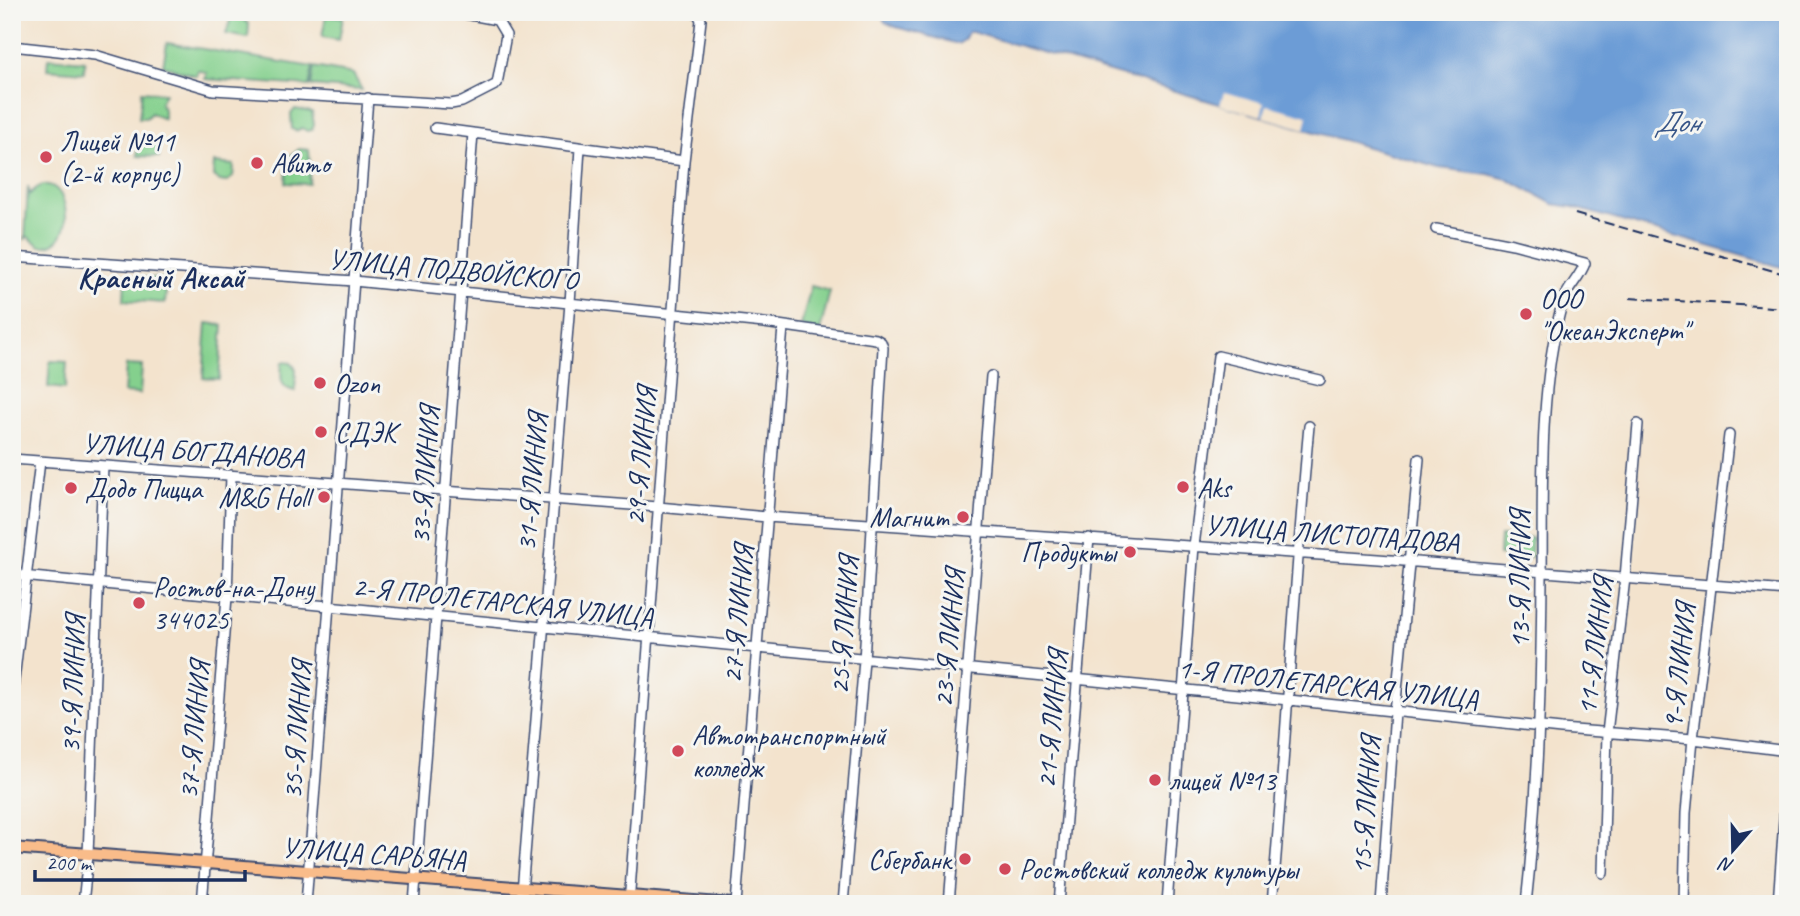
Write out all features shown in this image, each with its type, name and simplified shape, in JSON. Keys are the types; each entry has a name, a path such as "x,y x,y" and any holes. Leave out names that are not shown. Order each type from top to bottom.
{"main road":[{"name":"УЛИЦА САРЬЯНА","path":"12,848 416,878 630,900 735,904"}],"street":[{"path":"12,46 96,55 213,90 452,104 462,102 497,84 506,35 497,20 455,12"},
{"name":"29-Я ЛИНИЯ","path":"630,900 684,160 701,20 697,12"},
{"name":"35-Я ЛИНИЯ","path":"306,904 368,98"},
{"path":"435,128 684,160"},
{"name":"33-Я ЛИНИЯ","path":"414,904 473,133"},
{"name":"31-Я ЛИНИЯ","path":"520,904 570,303 580,148"},
{"name":"13-Я ЛИНИЯ","path":"1436,229 1513,244 1585,263 1582,273 1563,300 1553,342 1545,412 1539,727 1533,844 1526,904"},
{"name":"УЛИЦА ПОДВОЙСКОГО","path":"12,257 354,281 764,323 876,339 881,342 883,348"},
{"name":"27-Я ЛИНИЯ","path":"735,904 783,327"},
{"name":"25-Я ЛИНИЯ","path":"843,904 864,660 883,348"},
{"path":"1167,904 1194,547 1218,356 1320,380"},
{"name":"23-Я ЛИНИЯ","path":"949,904 991,376"},
{"name":"11-Я ЛИНИЯ","path":"1603,873 1607,733 1625,578 1638,424"},
{"path":"1272,904 1309,426"},
{"name":"9-Я ЛИНИЯ","path":"1684,904 1686,813 1693,739 1729,435"},
{"name":"УЛИЦА БОГДАНОВА","path":"12,459 873,525"},
{"name":"15-Я ЛИНИЯ","path":"1381,904 1395,712 1419,459"},
{"path":"12,697 40,461"},
{"name":"39-Я ЛИНИЯ","path":"83,904 88,855 103,466"},
{"name":"37-Я ЛИНИЯ","path":"202,904 227,597 231,475"},
{"name":"УЛИЦА ЛИСТОПАДОВА","path":"873,525 1542,570 1788,591"},
{"name":"21-Я ЛИНИЯ","path":"1059,904 1089,538"},
{"name":"2-Я ПРОЛЕТАРСКАЯ УЛИЦА","path":"12,575 435,615 864,660"},
{"name":"1-Я ПРОЛЕТАРСКАЯ УЛИЦА","path":"864,660 1289,700 1539,727 1693,739 1788,751"},
{"path":"1778,904 1788,763"}],"green space":[{"path":"234,12 243,12 238,15 249,24 248,38 226,34 231,18 237,15"},
{"path":"326,15 343,17 339,40 322,37"},
{"path":"167,43 313,67 309,86 205,79 207,73 198,70 196,76 163,65"},
{"path":"48,58 85,61 84,72 47,69"},
{"path":"314,67 353,74 362,90 311,86"},
{"path":"142,91 165,93 160,103 164,110 164,119 151,113 146,118 139,118"},
{"path":"295,109 312,112 312,130 292,129 291,114"},
{"path":"138,139 157,140 159,157 137,156"},
{"path":"299,149 309,150 310,168 287,166 287,159"},
{"path":"214,163 234,165 233,177 226,182 213,176"},
{"path":"287,167 310,169 309,184 286,183"},
{"path":"43,185 53,187 61,195 66,221 62,234 54,243 40,246 27,236 25,240 28,186 30,194"},
{"path":"125,276 167,279 165,303 124,300"},
{"path":"811,286 830,291 820,331 801,326"},
{"path":"207,323 223,325 219,379 203,378"},
{"path":"50,361 67,362 65,389 48,387"},
{"path":"282,362 291,363 296,369 295,391 283,384"},
{"path":"126,365 142,366 140,394 124,393"},
{"path":"1500,536 1532,538 1531,557 1499,555"}],"water":[{"name":"Дон","path":"880,12 1772,12 1788,19 1788,269 1573,207 1553,204 1507,179 1439,168 972,32 968,32 958,44 896,27 885,22"}],"pier":[{"path":"1224,92 1264,103 1261,116 1220,105"},
{"path":"1267,105 1308,116 1305,129 1263,117"}],"railway":[{"path":"1575,214 1788,275"},
{"path":"1630,298 1788,308"}],"place":[{"name":"Лицей №11 (2-й корпус)","path":"46,157"},
{"name":"Авито","path":"257,163"},
{"name":"ООО \"ОкеанЭксперт\"","path":"1526,314"},
{"name":"Ozon","path":"320,383"},
{"name":"СДЭК","path":"321,432"},
{"name":"Aks","path":"1183,487"},
{"name":"Додо Пицца","path":"71,488"},
{"name":"M&G Holl","path":"324,497"},
{"name":"Магнит","path":"963,517"},
{"name":"Продукты","path":"1130,552"},
{"name":"Ростов-на-Дону 344025","path":"139,603"},
{"name":"Автотранспортный колледж","path":"678,751"},
{"name":"лицей №13","path":"1155,780"},
{"name":"Сбербанк","path":"965,859"},
{"name":"Ростовский колледж культуры","path":"1005,869"}],"district":[{"name":"Красный Аксай","path":"161,278"}]}
